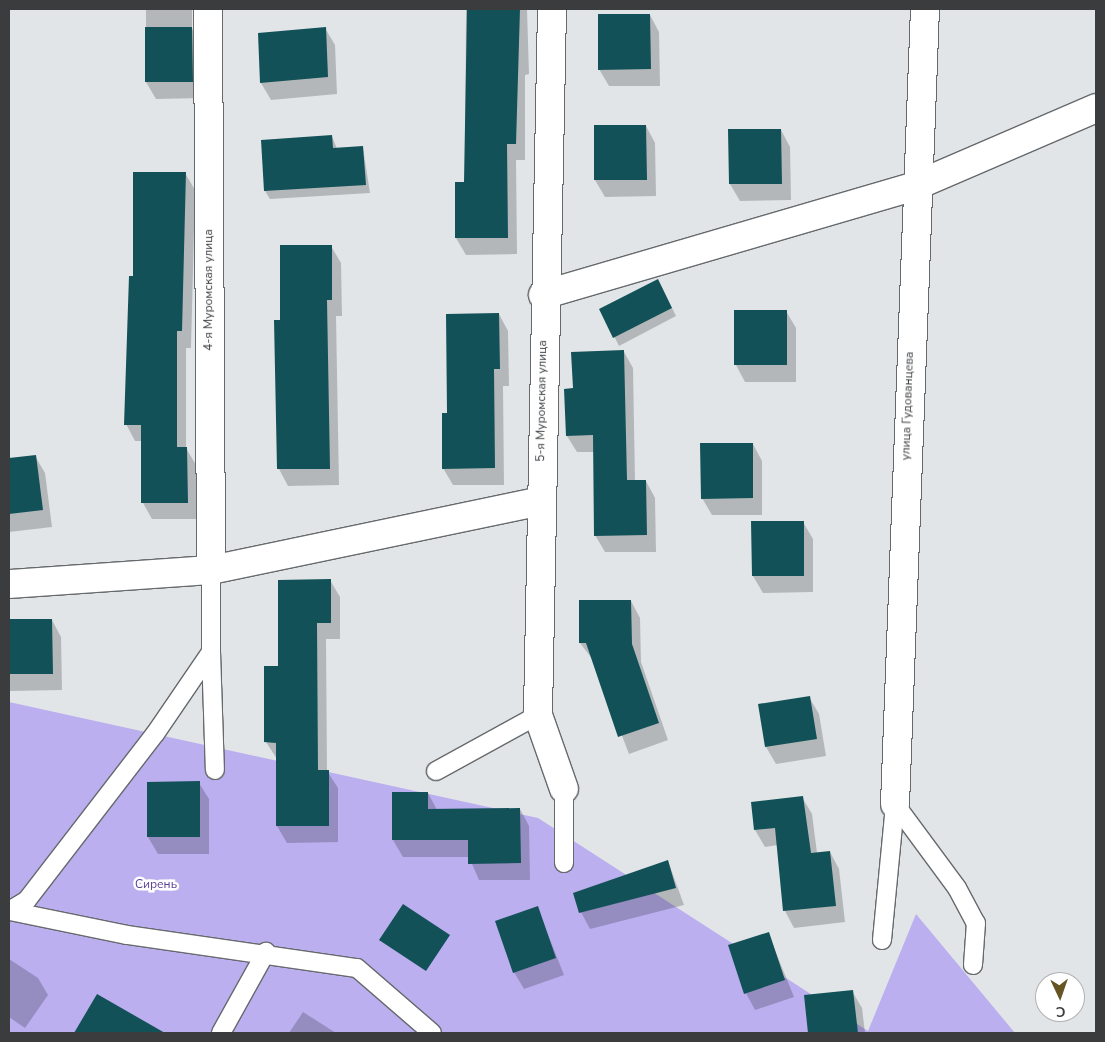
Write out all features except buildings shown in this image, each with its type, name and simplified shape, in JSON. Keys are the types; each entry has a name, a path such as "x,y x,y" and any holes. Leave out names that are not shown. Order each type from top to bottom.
{"street":[{"name":"4-я Муромская улица","path":"208,9 211,570"},
{"name":"5-я Муромская улица","path":"552,9 543,295 538,715 564,789"},
{"name":"улица Гудованцева","path":"895,804 915,186 925,9"},
{"path":"543,295 915,186 1096,108"},
{"path":"9,584 211,570 540,501"}],"lane":[{"path":"211,570 211,652 215,770"},
{"path":"9,911 33,892 155,734 211,652"},
{"path":"436,771 538,715"},
{"path":"564,789 564,864"},
{"path":"882,940 895,804"},
{"path":"895,804 957,888 976,923 973,965"},
{"path":"9,911 127,935 266,952 357,968 432,1033"},
{"path":"221,1033 266,952"}],"green space":[{"name":"Сирень","path":"9,702 538,818 868,1031 916,914 1015,1033 9,1033"}]}
